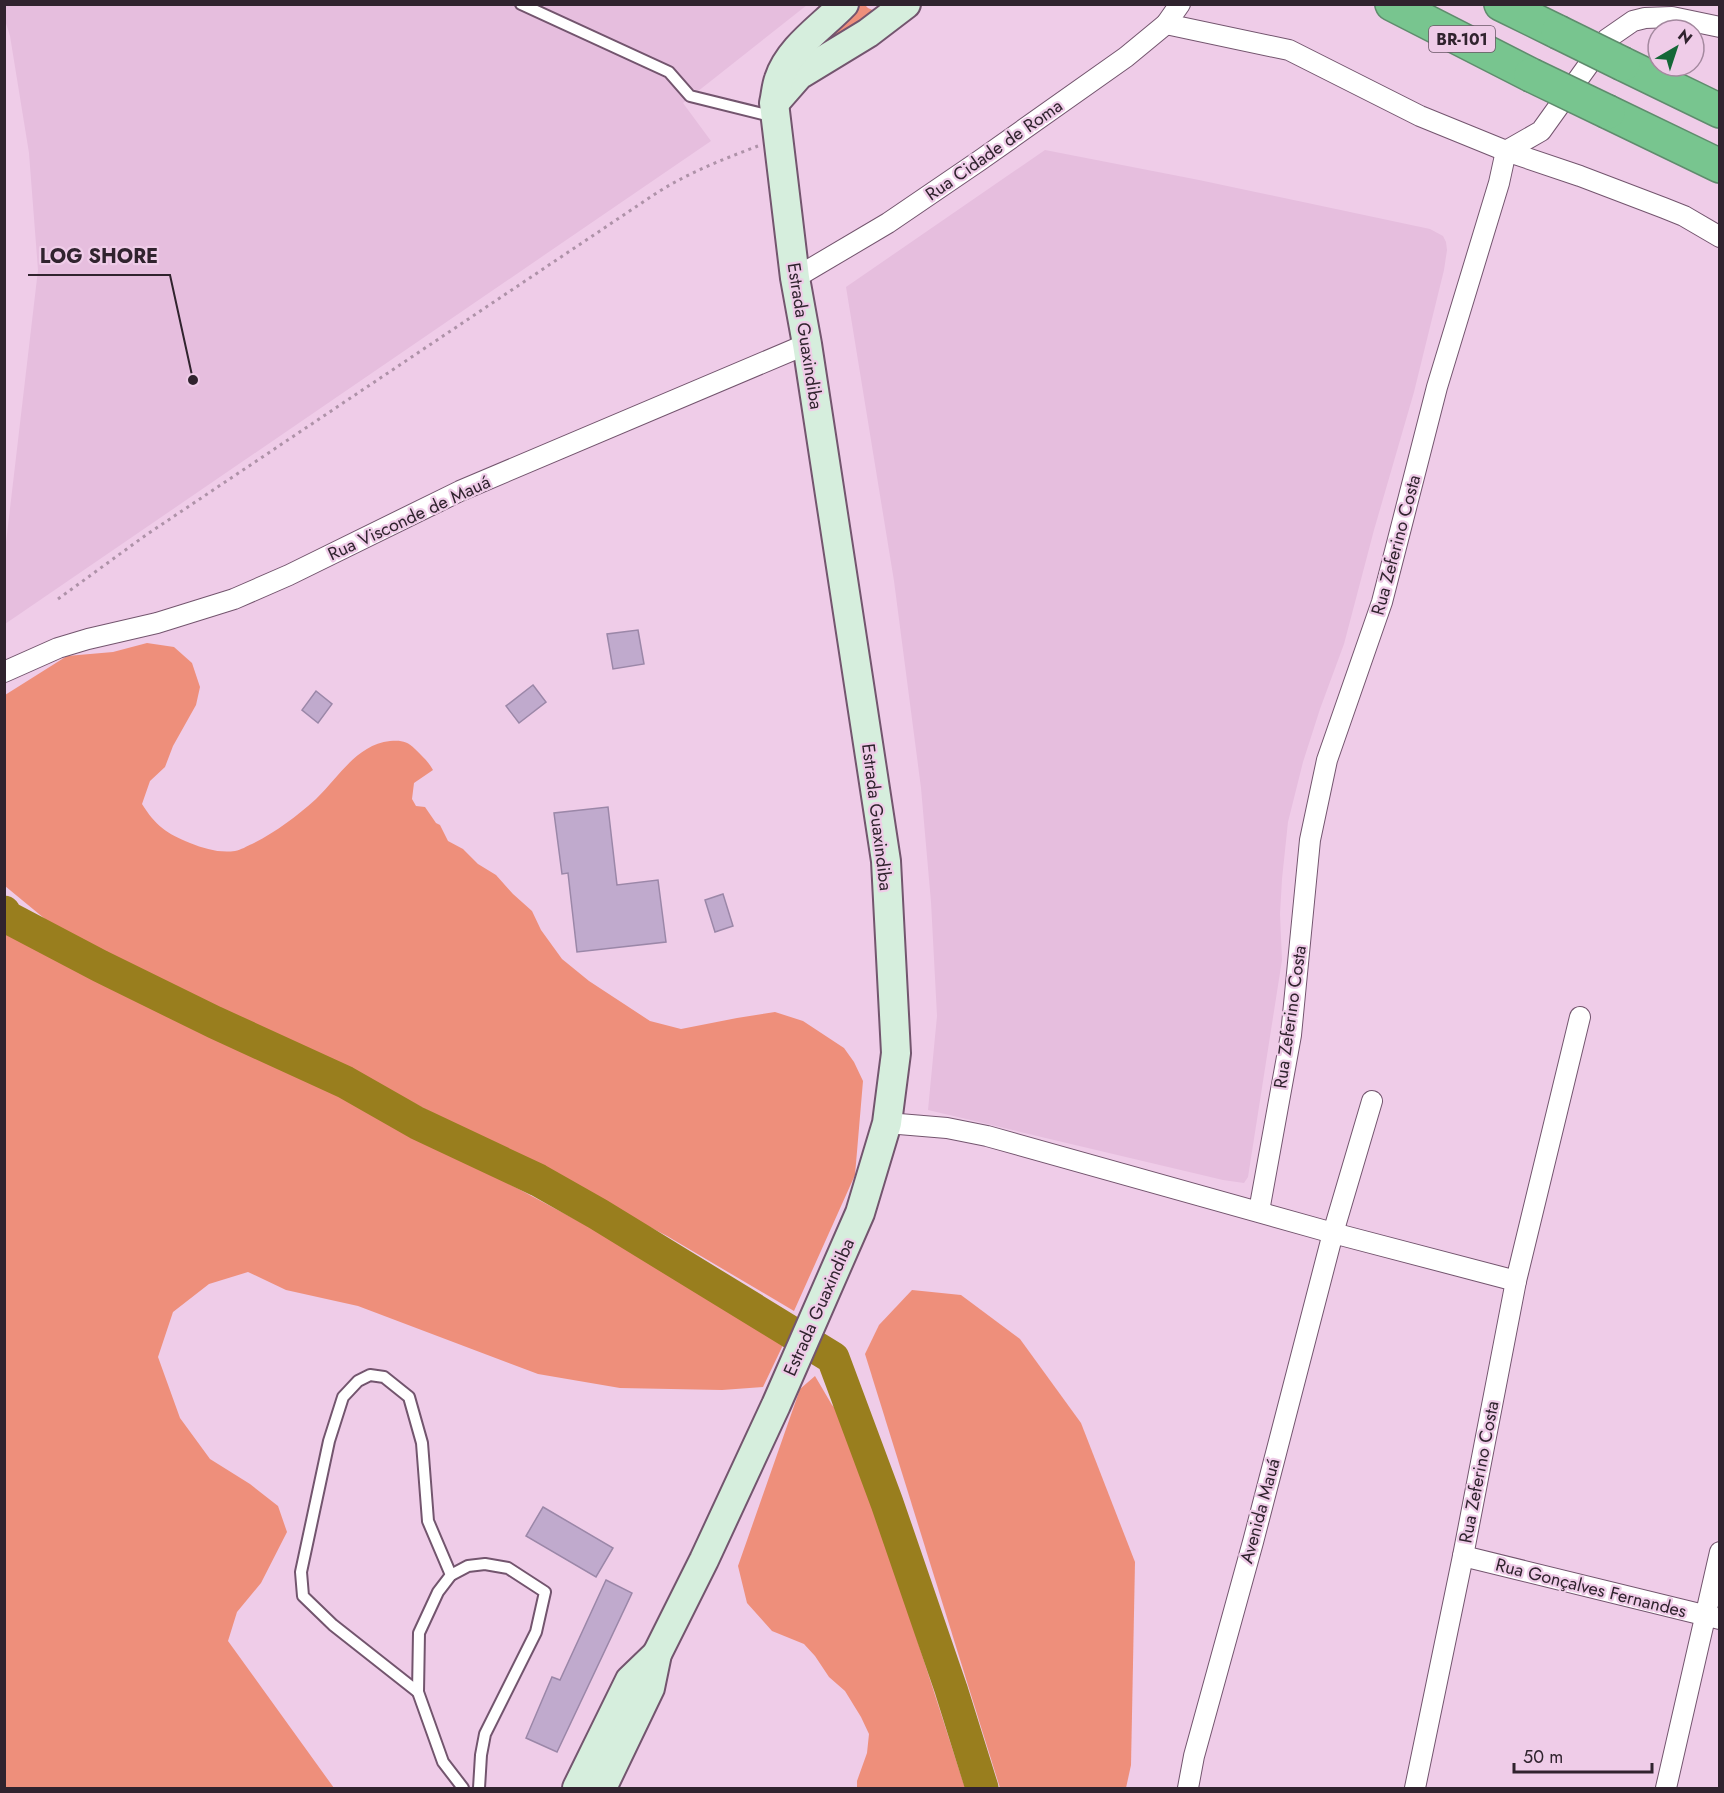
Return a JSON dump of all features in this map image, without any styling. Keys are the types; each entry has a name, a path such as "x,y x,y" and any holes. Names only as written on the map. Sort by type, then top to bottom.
{"highway":[{"name":"BR-101","path":"1392,4 1531,75 1719,166"},
{"name":"BR-101","path":"1501,4 1719,111"}],"street":[{"path":"776,119 778,81 790,58 844,4"},
{"path":"776,119 799,75 868,33 906,4"},
{"name":"Rua Cidade de Roma","path":"795,278 888,223 980,161 1126,57 1166,24 1180,4"},
{"path":"1506,151 1541,131 1606,39 1633,21 1671,17 1719,27"},
{"path":"1166,24 1289,50 1420,116 1506,151 1580,176 1684,216 1719,237"},
{"name":"Estrada Guaxindiba","path":"602,1788 650,1688 657,1654 704,1560 860,1213 887,1123 896,1053 886,861 795,278 776,119"},
{"name":"Rua Zeferino Costa","path":"1259,1211 1291,1035 1310,840 1326,760 1382,602 1437,387 1506,151"},
{"name":"Rua Visconde de Mauá","path":"4,672 58,648 157,623 234,599 289,575 460,491 807,344"},
{"name":"Rua Zeferino Costa","path":"1415,1788 1463,1556 1515,1281 1580,1017"},
{"name":"Avenida Mauá","path":"1188,1788 1194,1756 1256,1531 1333,1233 1372,1101"},
{"path":"887,1123 946,1128 987,1136 1333,1233 1515,1281"},
{"path":"1666,1788 1712,1617 1719,1552"},
{"name":"Rua Gonçalves Fernandes","path":"1463,1556 1712,1617"},
{"name":"Estrada Guaxindiba","path":"577,1788 630,1680 657,1654"}],"lane":[{"path":"521,4 669,72 690,96 776,119"},
{"path":"418,1692 333,1625 303,1596 301,1572 328,1441 343,1396 358,1381 370,1375 384,1377 409,1397 422,1443 428,1521 451,1575"},
{"path":"463,1788 443,1762 418,1692 419,1633 438,1592 451,1575 468,1566 485,1564 508,1568 545,1592 536,1632 485,1734 479,1788"}],"path":[{"path":"58,599 146,535 667,186 700,168 776,119"}],"shaded area":[{"path":"5,4 807,5 683,103 711,141 5,624 5,551 38,270 29,153 10,36 5,20"},
{"path":"856,5 865,5 881,14 854,31 805,53 820,39 847,22"},
{"path":"1045,150 1430,229 1443,236 1446,242 1444,270 1414,392 1344,644 1303,762 1288,822 1280,914 1282,960 1248,1177 1244,1183 1223,1180 928,1110 937,1016 931,902 921,788 894,581 846,287"},
{"path":"147,643 174,647 192,663 200,687 196,705 173,746 165,767 150,781 142,804 162,828 175,836 212,850 242,849 286,824 301,812 349,763 367,749 390,741 404,742 415,749 433,770 414,783 412,799 416,806 425,807 440,825 448,841 463,849 478,864 496,875 532,911 541,930 562,959 589,981 650,1021 681,1029 775,1012 803,1021 844,1048 863,1081 855,1175 794,1311 667,1236 412,1102 56,928 5,886 5,695 67,656 113,652"},
{"path":"4,917 59,952 333,1089 606,1236 783,1345 763,1387 722,1390 620,1388 538,1374 358,1306 286,1290 248,1272 209,1284 173,1312 158,1357 180,1418 210,1459 250,1484 278,1506 287,1532 261,1583 237,1612 228,1641 334,1788 5,1788"},
{"path":"912,1290 961,1295 1020,1339 1081,1423 1135,1562 1131,1765 1126,1788 1000,1788 865,1354 879,1325"},
{"path":"815,1376 832,1405 846,1419 965,1788 857,1788 857,1781 867,1753 869,1734 861,1717 845,1691 829,1677 804,1644 772,1631 747,1603 738,1566 800,1389"}],"building":[{"path":"638,630 644,664 613,669 607,634"},
{"path":"533,685 546,702 519,723 506,706"},
{"path":"316,691 332,704 318,723 302,710"},
{"path":"608,807 617,885 658,880 666,942 577,952 568,873 562,874 554,813"},
{"path":"723,894 733,926 715,932 705,900"},
{"path":"543,1507 613,1548 596,1577 526,1536"},
{"path":"606,1580 632,1593 557,1752 526,1738 552,1677 560,1680"}],"waterway":[{"path":"4,912 7,917 100,966 214,1022 345,1082 417,1123 538,1180 598,1214 833,1358 887,1503 951,1689 982,1788"}],"place":[{"name":"LOG SHORE","path":"193,380"}]}
